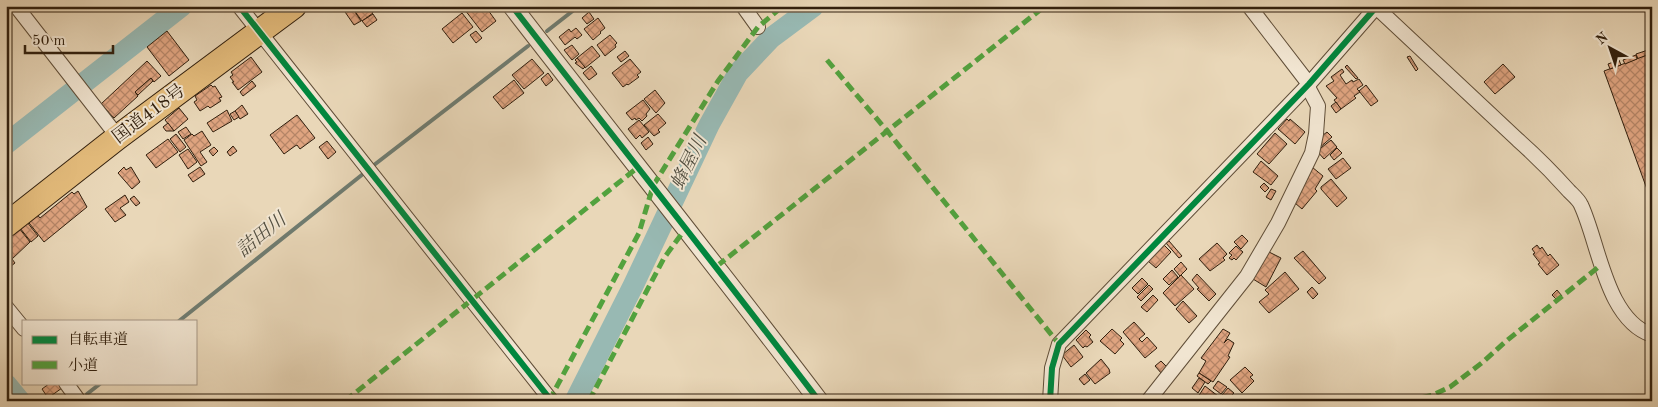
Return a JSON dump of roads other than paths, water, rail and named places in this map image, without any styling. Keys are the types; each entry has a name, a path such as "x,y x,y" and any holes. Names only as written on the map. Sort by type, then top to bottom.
{"highway":[{"name":"国道418号","path":"6,225 118,137 294,6"}],"street":[{"path":"16,6 118,137"},
{"path":"240,6 550,399"},
{"path":"512,6 819,401"},
{"path":"743,6 758,27"},
{"path":"1148,401 1247,276 1278,223 1312,152 1316,134 1318,106 1309,89 1309,84 1249,6"},
{"path":"1050,401 1052,368 1059,344 1309,84 1376,7 1552,171 1580,204 1601,265 1620,306 1634,325 1652,335"},
{"path":"6,307 22,327"},
{"path":"67,384 80,401"}],"waterway":[{"path":"6,144 182,6"},
{"name":"詰田川","path":"547,31 579,6"},
{"name":"蜂屋川","path":"575,401 633,286 709,125 738,73 771,38 814,6"},
{"name":"詰田川","path":"374,165 528,46"},
{"name":"詰田川","path":"180,320 363,174"},
{"path":"6,384 20,401"},
{"name":"詰田川","path":"87,394 100,384"}]}
